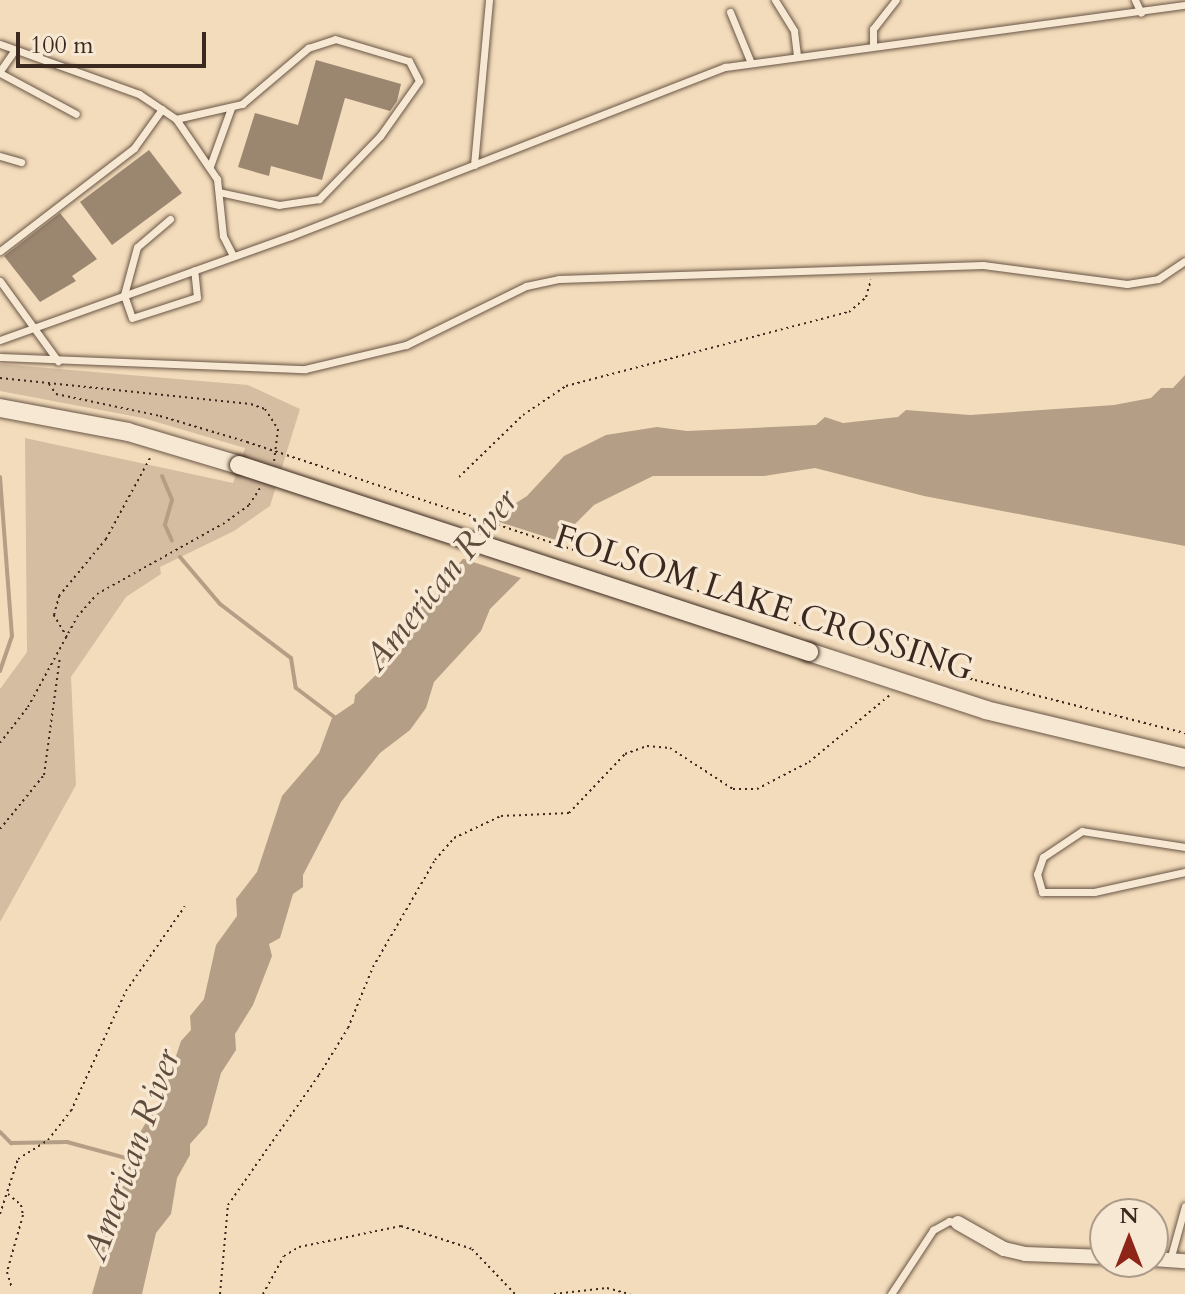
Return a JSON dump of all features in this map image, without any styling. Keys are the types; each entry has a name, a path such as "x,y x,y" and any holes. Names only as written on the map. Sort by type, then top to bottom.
{"main road":[{"name":"FOLSOM LAKE CROSSING","path":"1,409 128,432 239,465 904,684 1040,725 1185,758"}],"street":[{"path":"958,1223 1014,1252 1089,1256"}],"lane":[{"path":"474,165 489,0"},
{"path":"775,0 794,31 797,57"},
{"path":"873,46 873,29 896,0"},
{"path":"1135,0 1141,13"},
{"path":"0,340 474,165 698,75 751,63 1185,5"},
{"path":"730,12 751,63"},
{"path":"176,119 232,108 272,83 308,48 335,39 409,61 419,81 380,136 319,199 279,205 219,192"},
{"path":"0,44 139,94 176,119 210,166 219,192 223,236 233,256"},
{"path":"14,51 0,72 76,114"},
{"path":"210,166 232,108"},
{"path":"0,251 134,148 162,109"},
{"path":"0,156 21,162"},
{"path":"170,219 137,247 124,295 132,318 138,319 197,297 194,270"},
{"path":"0,357 305,369 406,345 526,286 559,279 983,265 1127,284 1158,279 1185,261"},
{"path":"0,281 58,361"},
{"path":"1185,847 1082,831 1043,857 1037,874 1042,892 1094,892 1185,872"},
{"path":"1178,1260 1185,1206"},
{"path":"891,1294 933,1230 942,1223 958,1223"}],"path":[{"path":"459,477 523,415 566,386 849,312 866,297 872,268"},
{"path":"0,378 265,409 278,429 279,444 271,469"},
{"path":"49,383 56,394 146,412 247,442 975,680 1185,733"},
{"path":"67,638 54,615 59,596 106,539 150,458"},
{"path":"0,743 97,594 223,524 249,505 264,482"},
{"path":"0,829 44,775 61,652"},
{"path":"220,1294 228,1205 334,1051 373,967 435,860 454,838 501,816 569,813 636,748 670,748 733,789 757,789 809,762 904,684"},
{"path":"0,1214 23,1151 48,1140 71,1111 126,991 185,906"},
{"path":"7,1193 18,1200 23,1215 7,1272 12,1288"},
{"path":"263,1294 284,1256 299,1247 401,1226 472,1249 515,1294"},
{"path":"554,1294 607,1288 630,1294"}],"shaded area":[{"path":"0,364 248,385 300,409 270,506 234,531 160,567 161,574 126,597 71,677 76,785 0,922 0,689 27,652 25,438 233,483 245,448 143,418 0,391"},
{"path":"1185,375 1185,546 924,496 815,468 764,476 653,476 594,505 490,609 481,631 434,682 426,708 410,730 380,753 341,802 303,875 303,887 293,894 280,938 269,944 272,956 253,1005 235,1034 236,1050 221,1073 207,1125 190,1144 190,1155 177,1178 171,1214 156,1233 142,1294 92,1294 100,1266 99,1237 120,1196 137,1138 165,1089 181,1041 191,1030 190,1016 204,999 216,945 237,916 236,899 257,872 282,796 319,753 332,718 354,703 355,695 379,672 379,661 407,621 437,592 497,515 527,496 564,456 606,435 657,427 687,431 816,425 825,417 843,423 898,417 906,410 970,415 1114,405 1151,398 1161,388 1173,388"}],"pier":[{"path":"490,519 562,542 527,580 458,557"}],"building":[{"path":"316,60 401,84 397,101 390,111 345,98 322,180 271,166 269,176 238,167 255,113 298,125"},
{"path":"149,150 182,193 112,245 80,202"},
{"path":"60,213 97,259 72,276 76,281 40,302 4,256"}],"waterway":[{"path":"162,476 172,500 165,525 172,541"},
{"path":"0,477 12,636 0,671"},
{"path":"180,557 220,604 291,658 296,688 337,719"},
{"name":"American River","path":"0,1132 11,1143 67,1142 137,1161"}]}
